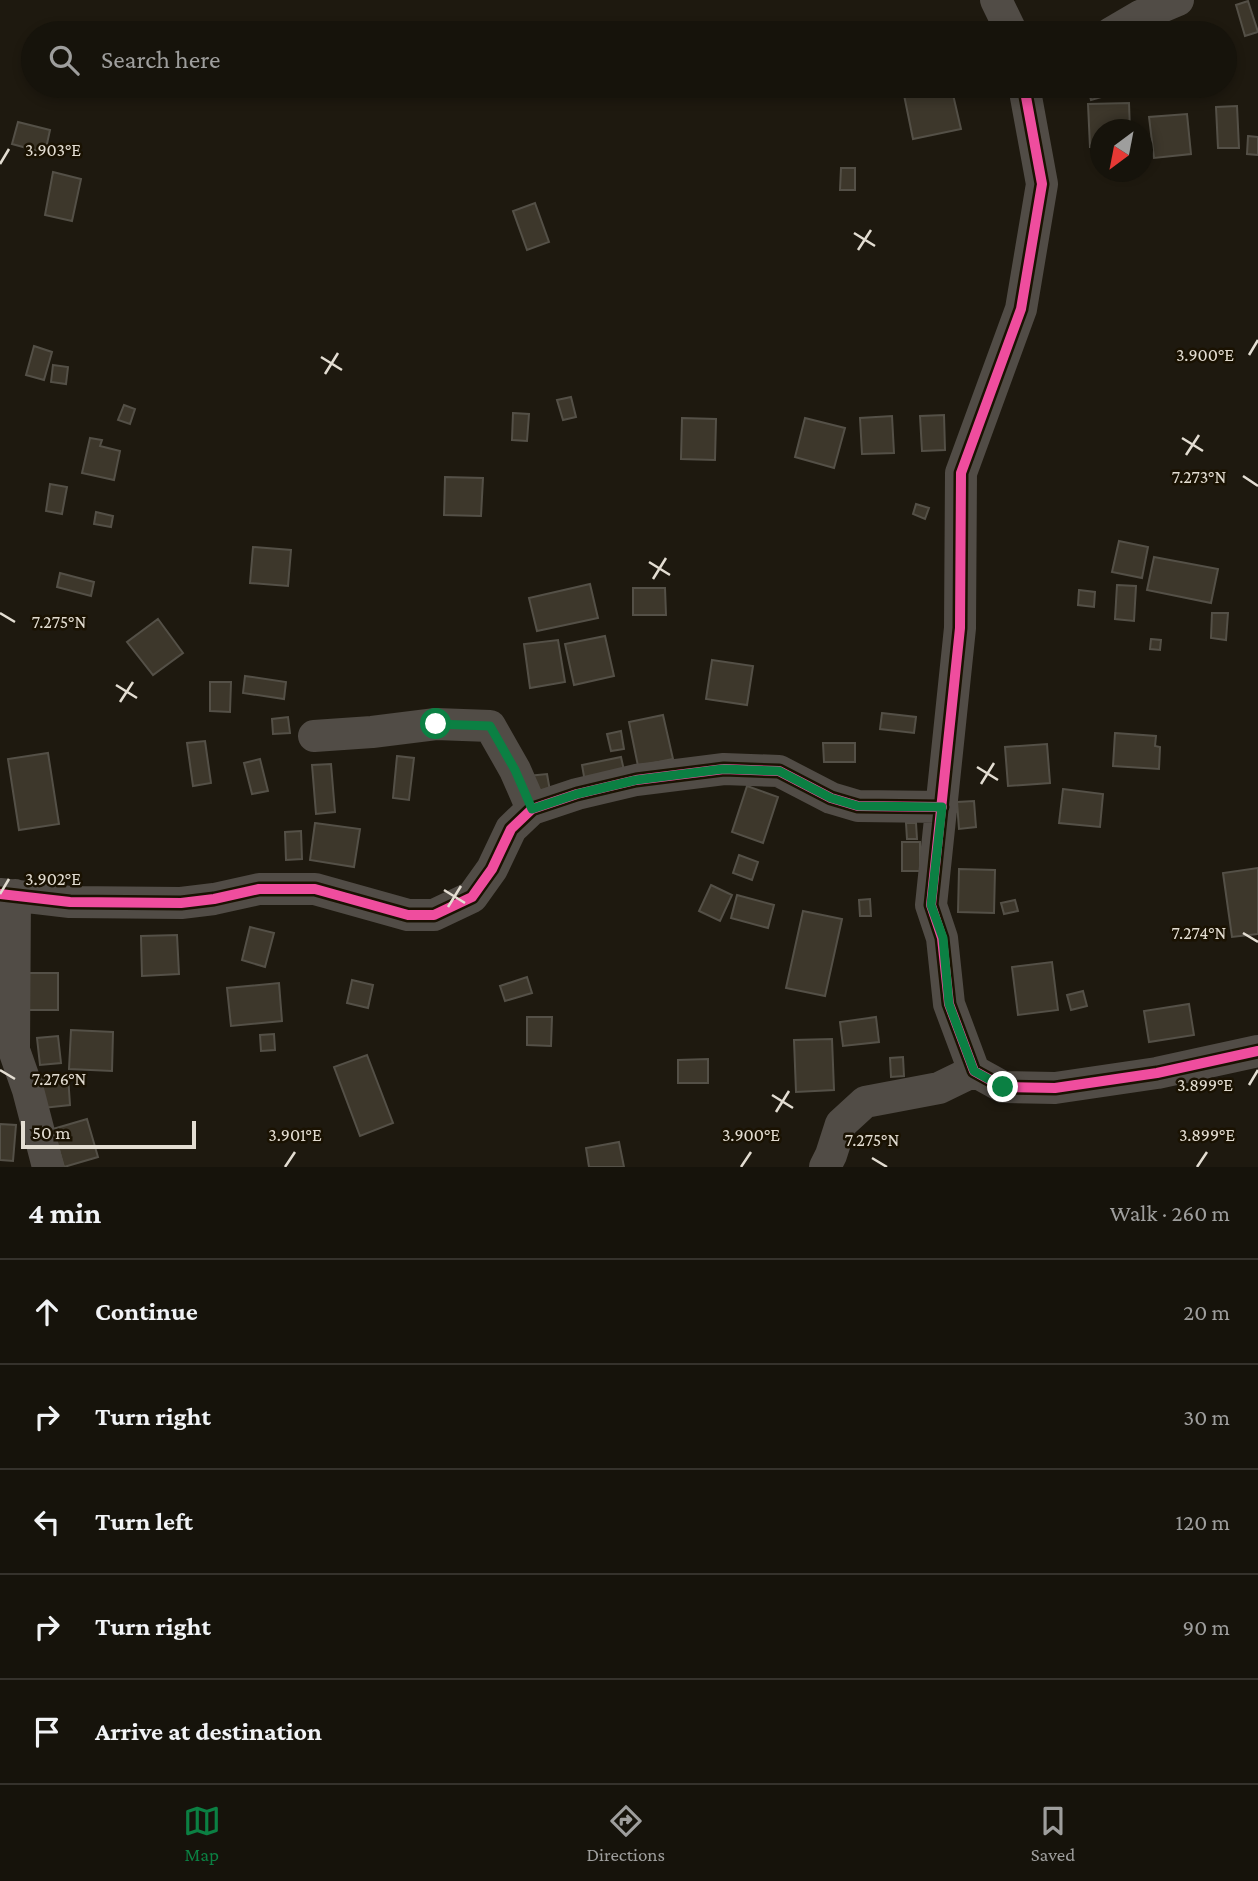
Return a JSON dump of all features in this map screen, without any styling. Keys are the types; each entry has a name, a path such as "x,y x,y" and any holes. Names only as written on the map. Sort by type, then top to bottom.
{"street":[{"path":"996,0 1006,21"},
{"path":"1131,21 1178,0"},
{"path":"1026,98 1042,184 1021,309 961,474 960,628 931,905 943,938 949,1004 974,1071 1003,1087 1055,1088 1157,1073 1258,1051"},
{"path":"314,736 436,724 490,726 515,770 532,809"},
{"path":"48,1167 14,1050 8,894 70,902 181,903 260,889 315,889 408,915 435,915 472,897 492,869 512,829 532,809 577,794 636,780 723,769 779,771 831,798 858,806 942,807"},
{"path":"825,1167 841,1124 865,1102 939,1088 974,1071"}],"building":[{"path":"1248,1 1258,32 1245,36 1236,5"},
{"path":"905,98 954,98 961,129 913,139"},
{"path":"1129,103 1130,119 1090,119 1090,147 1088,104"},
{"path":"1237,106 1239,148 1218,148 1216,107"},
{"path":"1187,114 1191,154 1154,158 1153,119 1149,117"},
{"path":"18,122 50,130 45,153 12,144"},
{"path":"1248,136 1258,137 1258,155 1247,154"},
{"path":"841,168 855,168 855,190 840,190"},
{"path":"53,172 81,179 72,221 45,215"},
{"path":"535,203 549,242 527,250 513,211"},
{"path":"34,346 52,352 44,380 26,375"},
{"path":"53,365 68,367 66,384 51,382"},
{"path":"571,397 576,417 563,420 557,400"},
{"path":"124,405 135,409 130,424 118,420"},
{"path":"513,413 529,414 527,441 512,440"},
{"path":"944,415 945,450 922,451 920,416"},
{"path":"892,416 894,453 862,454 860,418"},
{"path":"682,418 716,419 715,460 681,459"},
{"path":"805,418 845,428 834,468 795,457"},
{"path":"90,438 102,440 100,446 120,451 114,480 82,473"},
{"path":"445,477 483,478 481,516 444,515"},
{"path":"50,484 67,487 62,514 46,511"},
{"path":"916,504 929,508 925,519 913,514"},
{"path":"96,512 113,516 111,527 94,524"},
{"path":"1119,541 1148,547 1142,578 1112,572"},
{"path":"253,547 291,550 288,586 250,583"},
{"path":"1154,557 1218,569 1211,603 1147,590"},
{"path":"60,573 94,582 91,596 57,587"},
{"path":"590,584 598,618 537,631 529,598"},
{"path":"1117,585 1136,586 1134,621 1115,619"},
{"path":"633,588 665,588 666,615 633,615"},
{"path":"1079,590 1095,592 1094,607 1078,605"},
{"path":"1212,613 1228,613 1226,640 1211,638"},
{"path":"158,619 183,653 153,675 127,642"},
{"path":"605,636 614,676 574,685 565,644"},
{"path":"1151,639 1161,640 1160,650 1150,649"},
{"path":"558,640 565,682 530,688 524,644"},
{"path":"712,660 753,666 747,705 706,699"},
{"path":"245,676 286,682 284,699 243,693"},
{"path":"210,682 231,682 230,712 210,711"},
{"path":"882,713 916,717 914,733 880,729"},
{"path":"663,715 673,759 638,766 629,722"},
{"path":"288,717 290,733 273,734 272,719"},
{"path":"621,731 624,749 611,751 607,734"},
{"path":"1115,733 1156,736 1155,746 1160,747 1159,769 1113,766"},
{"path":"205,741 211,783 193,786 187,743"},
{"path":"823,743 855,743 855,762 824,762"},
{"path":"1047,744 1050,783 1008,786 1005,747"},
{"path":"48,753 59,824 19,830 8,759"},
{"path":"397,756 414,758 409,800 393,798"},
{"path":"621,757 625,775 585,782 582,765"},
{"path":"260,759 268,791 252,794 244,763"},
{"path":"331,764 335,812 316,814 312,765"},
{"path":"547,774 550,791 530,794 528,776"},
{"path":"747,786 778,797 763,843 732,832"},
{"path":"1063,789 1103,794 1100,827 1059,823"},
{"path":"974,801 976,827 959,829 957,802"},
{"path":"315,823 360,829 354,867 310,860"},
{"path":"906,823 916,823 917,839 907,839"},
{"path":"301,831 302,859 286,860 285,832"},
{"path":"902,842 920,842 920,871 902,871"},
{"path":"739,855 758,862 752,880 733,873"},
{"path":"1258,868 1258,934 1232,937 1223,873"},
{"path":"959,869 995,870 994,913 958,912"},
{"path":"711,885 732,895 720,921 699,911"},
{"path":"737,895 774,905 768,928 731,918"},
{"path":"870,899 871,916 860,916 859,900"},
{"path":"1015,900 1018,911 1004,914 1001,903"},
{"path":"803,911 842,919 825,996 786,988"},
{"path":"250,927 274,933 265,967 242,960"},
{"path":"177,935 179,974 142,976 141,936"},
{"path":"1052,962 1058,1010 1018,1015 1012,967"},
{"path":"21,973 58,973 58,1010 21,1010"},
{"path":"527,977 532,993 505,1001 500,986"},
{"path":"352,980 373,985 368,1008 347,1003"},
{"path":"279,983 282,1021 231,1026 227,988"},
{"path":"1083,991 1087,1006 1071,1010 1067,995"},
{"path":"1189,1004 1194,1035 1149,1042 1144,1011"},
{"path":"527,1017 552,1017 551,1046 527,1045"},
{"path":"876,1017 879,1042 843,1046 840,1022"},
{"path":"71,1030 113,1032 112,1071 69,1069"},
{"path":"274,1034 275,1050 261,1051 260,1035"},
{"path":"58,1036 61,1063 40,1065 37,1038"},
{"path":"832,1039 834,1090 796,1092 794,1040"},
{"path":"367,1055 393,1123 360,1136 334,1067"},
{"path":"903,1057 904,1076 891,1077 890,1058"},
{"path":"708,1059 708,1083 678,1083 678,1060"},
{"path":"68,1075 70,1105 43,1108 40,1076"},
{"path":"87,1119 98,1157 64,1167 53,1129"},
{"path":"0,1124 16,1125 13,1161 0,1160"},
{"path":"619,1142 624,1167 589,1167 586,1148"}],"cycle path":[{"path":"1026,98 1042,184 1021,309 961,473 960,628 931,905 942,938 949,1004 974,1071 1003,1087 1055,1088 1157,1073 1258,1051"},
{"path":"0,894 70,902 181,903 259,889 315,889 408,915 434,915 472,897 492,869 511,829 532,809 577,794 636,780 724,769 779,771 831,798 858,806 942,807"}],"route":[{"path":"436,724 490,726 515,770 532,809 577,794 636,780 723,769 779,771 831,798 858,806 942,807 931,905 943,938 949,1004 974,1071 1003,1087"}]}
